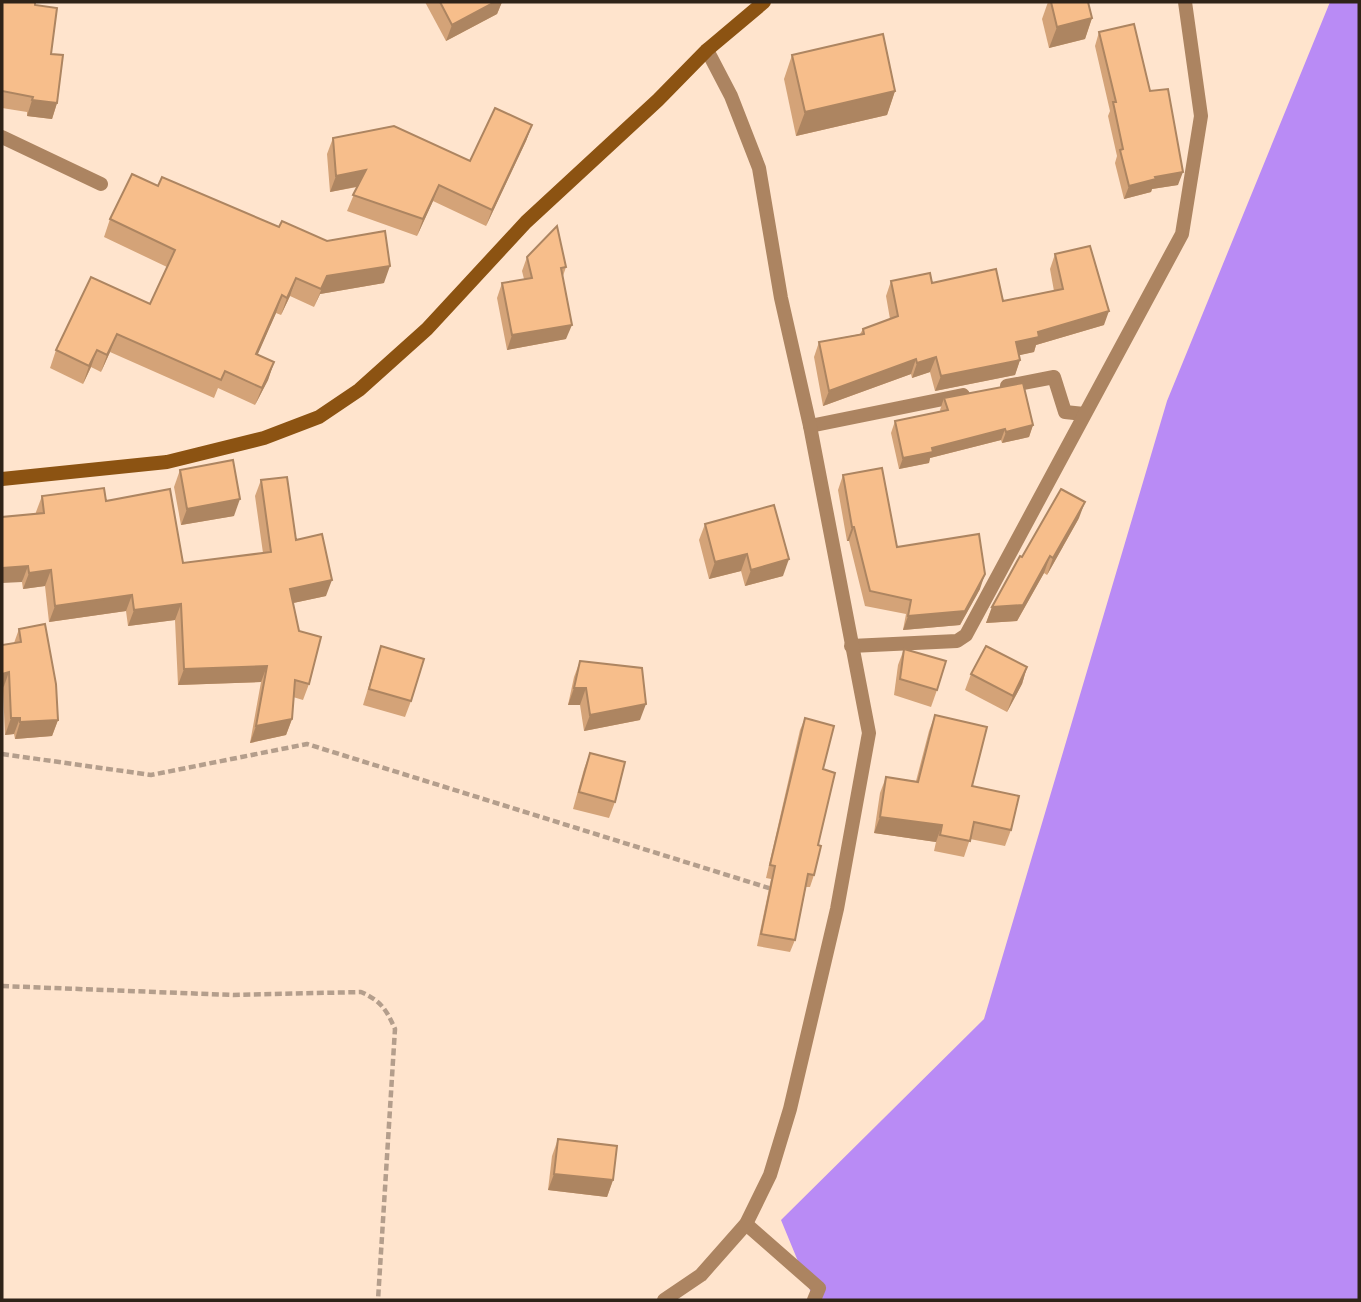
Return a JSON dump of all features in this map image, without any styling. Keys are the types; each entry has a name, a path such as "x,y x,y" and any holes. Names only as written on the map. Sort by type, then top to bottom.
{"main road":[{"path":"2,479 167,462 264,438 319,417 359,390 427,329 526,222 658,100 707,50 764,2"}],"street":[{"path":"851,646 957,641 966,635 1182,234 1201,116 1185,2"},
{"path":"664,1300 701,1275 746,1224 770,1175 790,1109 837,909 869,733 810,426 781,298 759,168 731,96 707,50"},
{"path":"2,137 101,184"},
{"path":"999,388 1054,377 1065,412 1084,414"},
{"path":"810,426 972,393"},
{"path":"746,1224 819,1288 814,1300"}],"path":[{"path":"2,754 151,775 307,744 784,893"},
{"path":"2,986 233,995 361,992 377,999 388,1013 395,1029 378,1300"}],"shaded area":[{"path":"1330,2 1359,2 1359,1300 814,1300 781,1220 984,1019 1167,401"}],"building":[{"path":"2,2 35,2 35,5 57,8 51,54 63,55 57,103 32,100 33,97 2,91"},
{"path":"440,2 495,2 452,25"},
{"path":"1051,2 1088,2 1092,18 1057,27"},
{"path":"1134,24 1150,91 1168,89 1183,172 1155,177 1156,179 1129,186 1120,150 1123,149 1113,102 1116,102 1099,32"},
{"path":"883,34 895,91 805,112 792,55"},
{"path":"495,108 532,125 492,210 439,185 423,219 353,195 366,170 336,176 333,138 394,126 470,161"},
{"path":"132,174 158,186 162,177 279,227 282,221 327,241 385,231 390,266 327,276 321,289 296,278 287,298 282,295 256,354 274,362 262,388 225,371 221,380 117,334 107,355 97,350 89,366 56,350 91,277 150,304 175,250 110,219"},
{"path":"557,226 566,267 561,268 572,325 512,335 502,283 532,278 527,257"},
{"path":"1090,246 1109,311 1038,332 1039,337 1016,342 1020,360 941,376 936,357 917,363 916,359 829,391 819,342 864,334 863,329 898,316 891,281 930,273 932,283 996,269 1003,301 1063,289 1055,254"},
{"path":"1023,383 1033,425 1006,432 1005,429 932,448 933,452 903,458 895,421 948,410 944,398"},
{"path":"233,460 240,499 187,509 180,470"},
{"path":"882,468 897,547 979,534 985,574 965,611 908,616 911,600 870,591 852,527 843,475"},
{"path":"287,477 296,540 322,534 332,580 290,589 299,631 321,637 309,684 295,680 292,719 256,726 267,666 184,669 181,604 134,610 132,595 55,606 51,570 29,573 28,566 2,568 2,517 44,513 42,496 104,488 106,501 170,489 183,563 271,552 261,480"},
{"path":"1061,489 1085,502 1053,558 1050,556 1023,605 992,607 1020,556 1022,557"},
{"path":"774,505 789,559 751,570 747,554 715,562 705,524"},
{"path":"45,624 56,684 58,720 20,722 20,718 11,718 9,672 2,674 2,645 21,642 19,629"},
{"path":"381,646 424,659 411,701 369,689"},
{"path":"986,646 1027,667 1013,696 971,674"},
{"path":"904,649 946,661 937,690 900,679"},
{"path":"580,661 642,668 646,704 590,715 586,688 574,688"},
{"path":"935,715 987,727 972,786 1019,796 1011,830 974,822 970,841 940,835 942,825 880,817 886,777 918,782"},
{"path":"805,718 834,726 823,769 835,773 818,845 821,846 814,875 808,874 795,940 761,934 775,866 770,865"},
{"path":"590,753 625,762 615,802 579,792"},
{"path":"558,1139 617,1146 613,1180 554,1174"}]}
